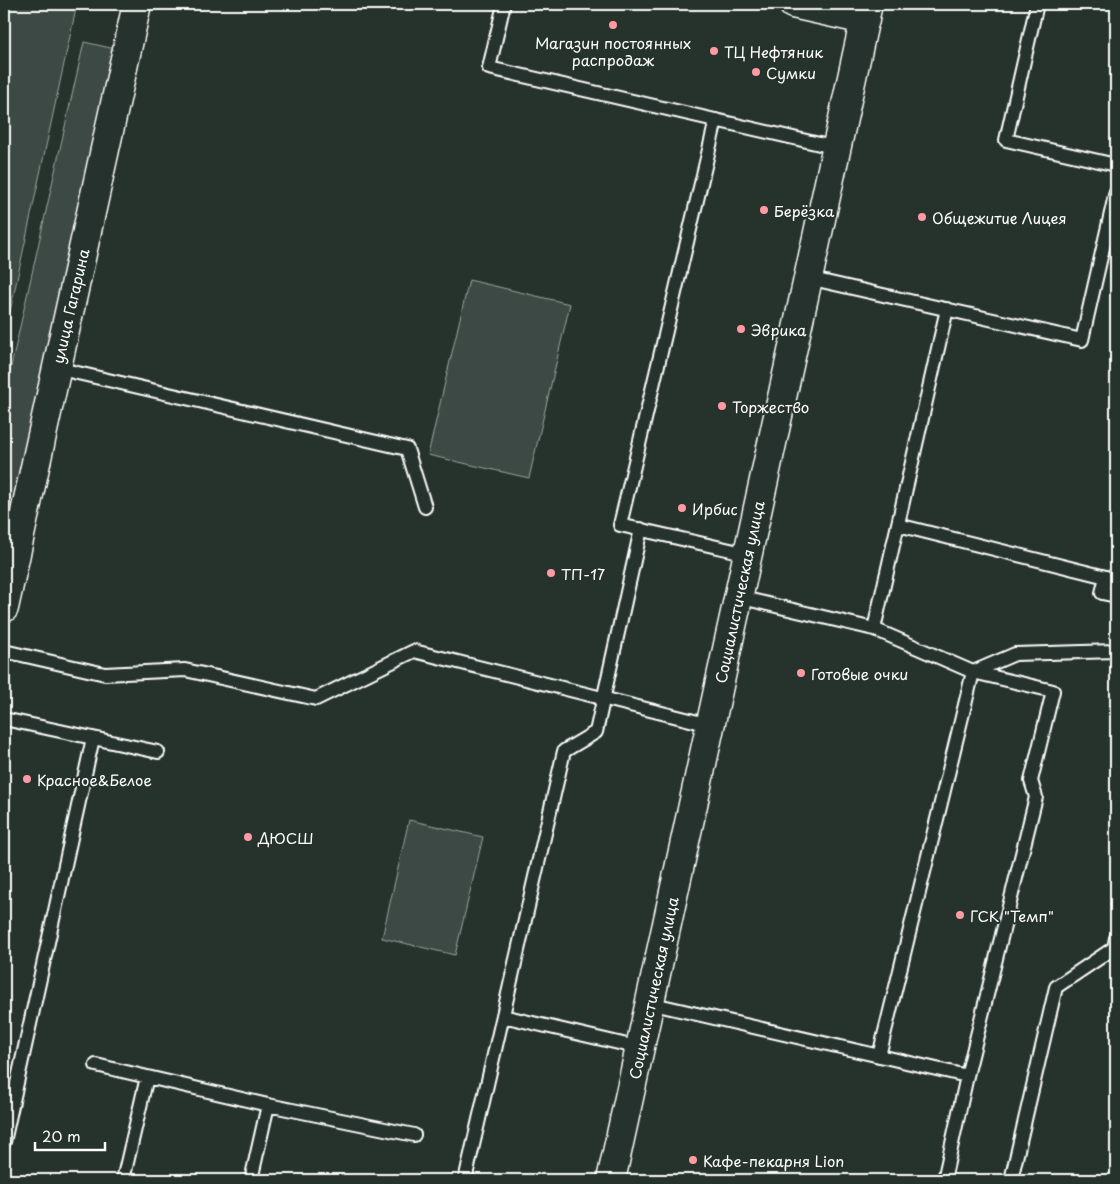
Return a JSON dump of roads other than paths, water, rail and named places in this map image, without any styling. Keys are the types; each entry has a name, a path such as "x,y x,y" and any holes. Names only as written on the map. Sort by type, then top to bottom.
{"main road":[{"name":"улица Гагарина","path":"4,608 137,4"},
{"path":"793,4 866,12"},
{"name":"Социалистическая улица","path":"610,1180 866,12"}],"lane":[{"path":"504,4 489,68 837,148"},
{"path":"1037,4 1006,140 1116,165"},
{"path":"716,120 620,525 748,554"},
{"path":"808,278 1082,340 1116,190"},
{"path":"874,629 947,309"},
{"path":"56,368 407,449 425,508"},
{"path":"898,524 1106,576 1102,593 1116,596"},
{"path":"465,1180 564,751 596,732 641,529"},
{"path":"738,597 874,629 972,672 1053,691 1031,781 1036,796 967,1076 944,1180"},
{"path":"4,650 105,674 185,670 316,699 414,651 710,725"},
{"path":"972,672 1015,654 1116,651"},
{"path":"879,1056 972,672"},
{"path":"4,719 158,752"},
{"path":"4,1142 93,738"},
{"path":"1011,1180 1056,987 1114,948 1116,938"},
{"path":"649,1003 967,1076"},
{"path":"503,1016 640,1048"},
{"path":"96,1065 414,1136"},
{"path":"124,1180 147,1077"},
{"path":"251,1180 268,1104"}],"place":[{"name":"Магазин постоянных распродаж","path":"613,25"},
{"name":"ТЦ Нефтяник","path":"714,51"},
{"name":"Сумки","path":"756,72"},
{"name":"Берёзка","path":"764,210"},
{"name":"Общежитие Лицея","path":"922,217"},
{"name":"Эврика","path":"741,329"},
{"name":"Торжество","path":"722,406"},
{"name":"Ирбис","path":"682,508"},
{"name":"ТП-17","path":"551,573"},
{"name":"Готовые очки","path":"801,673"},
{"name":"Красное&Белое","path":"27,779"},
{"name":"ДЮСШ","path":"248,837"},
{"name":"ГСК \"Темп\"","path":"960,915"},
{"name":"Кафе-пекарня Lion","path":"693,1160"}]}
